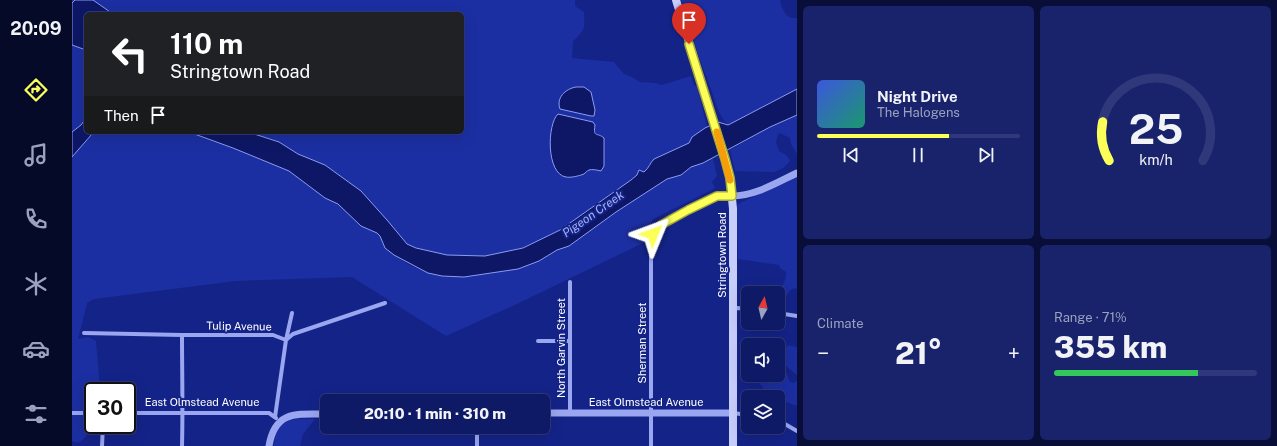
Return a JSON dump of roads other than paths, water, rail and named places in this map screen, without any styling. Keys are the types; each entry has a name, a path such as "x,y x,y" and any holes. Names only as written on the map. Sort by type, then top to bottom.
{"main road":[{"name":"Stringtown Road","path":"676,0 724,154 730,178 732,196 733,252 733,446"}],"street":[{"path":"732,196 742,196 754,193 797,173"},
{"name":"Sherman Street","path":"651,446 651,240 657,227 666,221 717,196 732,196"},
{"name":"North Garvin Street","path":"570,282 570,413"},
{"name":"Tulip Avenue","path":"84,333 273,335 286,340 293,334 385,303"},
{"path":"732,310 741,308"},
{"path":"269,446 276,421 275,415 286,340 292,313"},
{"path":"785,314 797,316"},
{"path":"182,335 182,446"},
{"path":"538,340 569,341"},
{"path":"72,413 84,414"},
{"name":"East Olmstead Avenue","path":"136,413 269,413 276,421"},
{"name":"East Olmstead Avenue","path":"550,413 741,414"},
{"path":"276,421 290,416 320,414"},
{"path":"785,424 797,431"},
{"path":"102,446 103,434"},
{"path":"477,434 477,446"}],"water":[{"path":"75,0 93,0 110,12 84,12 84,49 72,45 72,3"},
{"path":"576,87 584,87 591,92 595,110 594,116 560,109 559,101 562,95 568,90"},
{"name":"Pigeon Creek","path":"797,89 797,115 770,127 703,163 691,167 681,175 667,179 616,212 569,246 557,250 539,261 518,269 464,277 442,276 428,273 394,255 385,248 380,236 377,233 361,226 338,204 325,198 289,171 194,134 254,134 279,142 298,154 325,165 361,191 407,244 416,248 447,255 485,256 523,248 560,230 631,180 637,175 639,170 644,172 654,159 689,143 692,137 705,128 718,122 728,125"},
{"path":"558,114 593,122 595,125 595,133 604,138 604,166 601,171 590,170 584,174 570,177 559,174 555,167 550,148 550,138 554,119"},
{"path":"84,121 84,134 92,134 72,157 72,132"}]}
